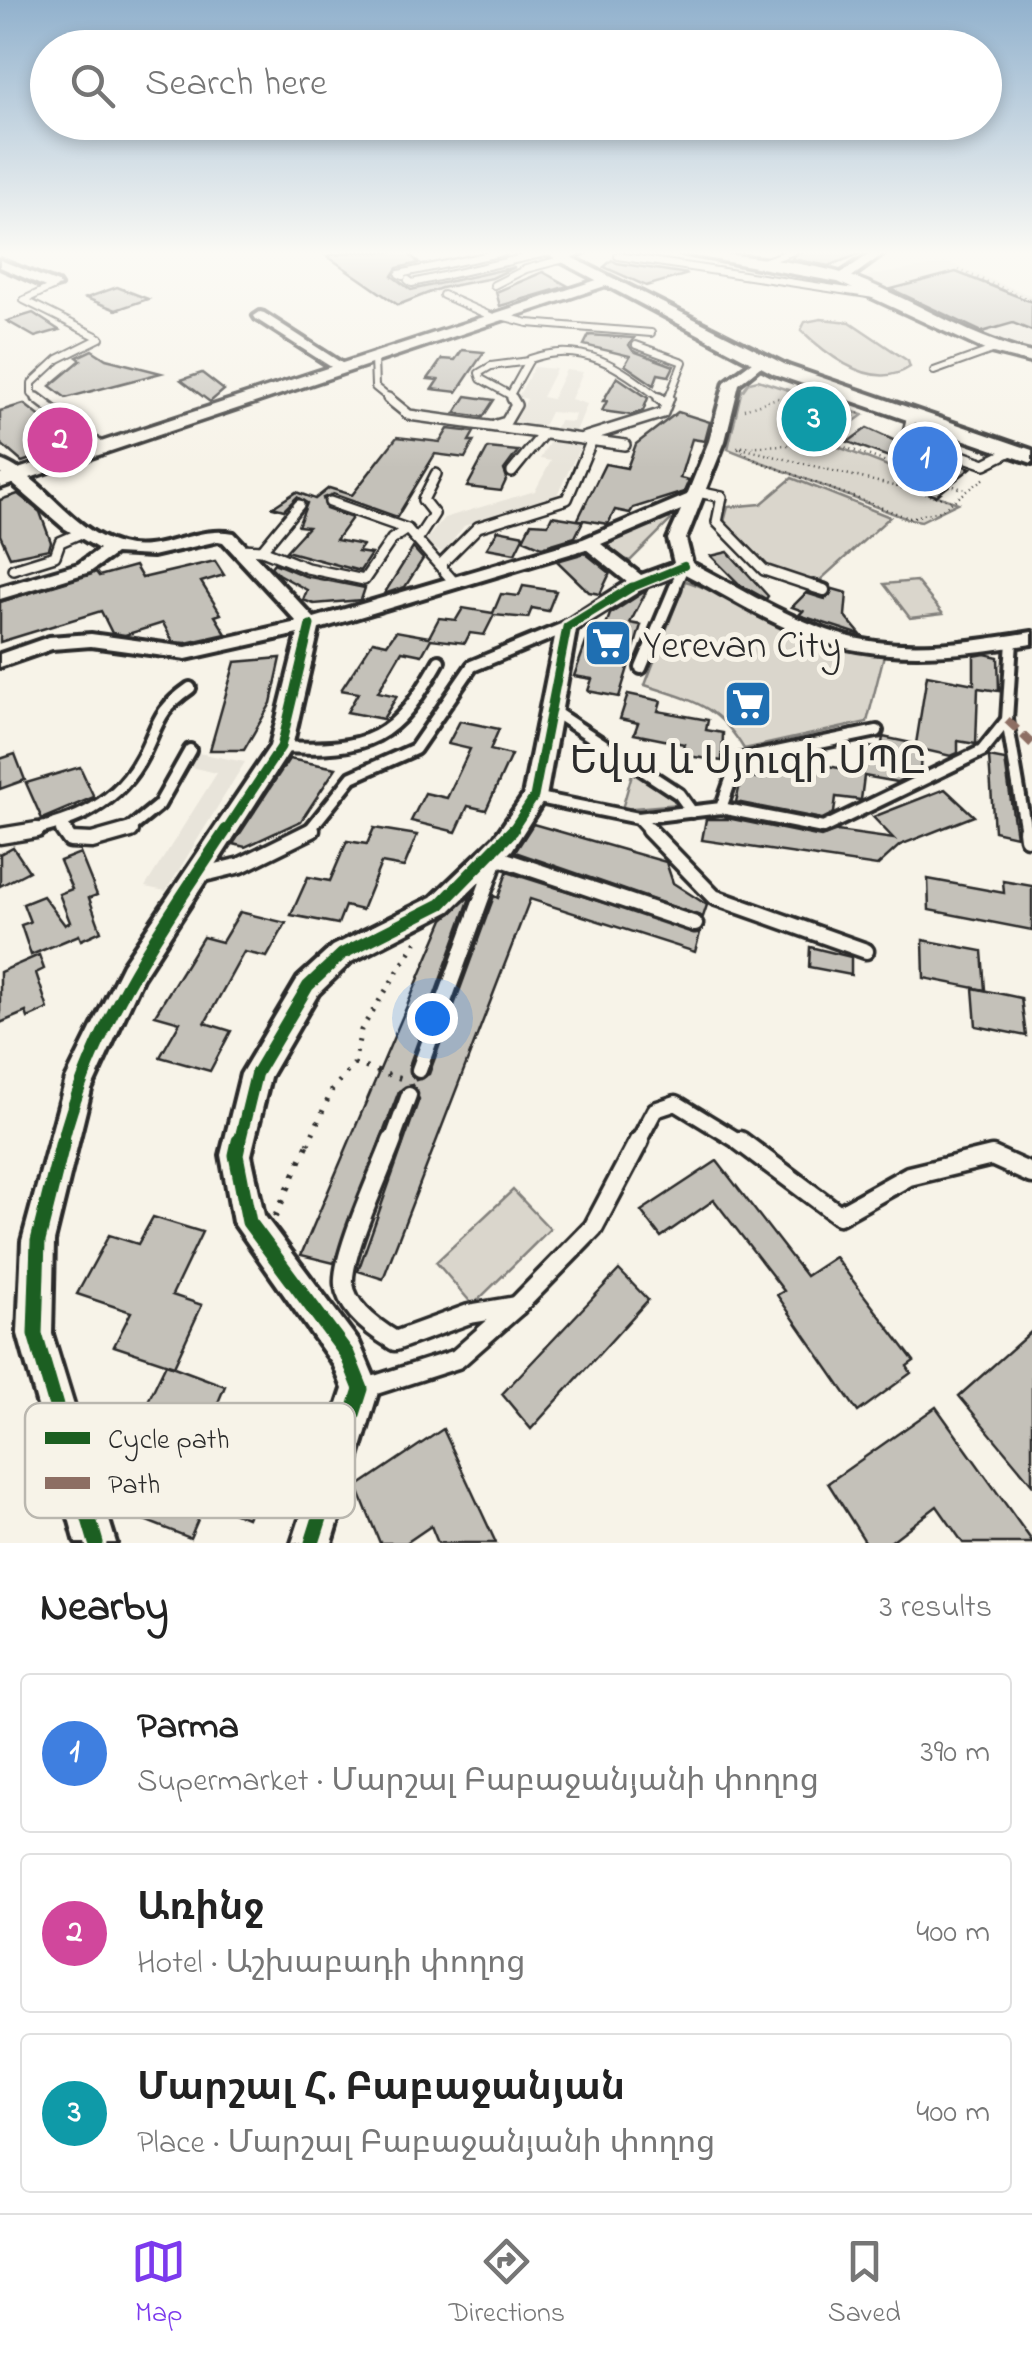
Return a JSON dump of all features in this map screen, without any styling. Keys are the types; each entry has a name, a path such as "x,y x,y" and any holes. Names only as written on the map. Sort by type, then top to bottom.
{"main road":[{"path":"690,324 760,360 1023,453"}],"street":[{"path":"273,324 344,368"},
{"path":"5,475 104,449 477,324"},
{"path":"941,324 995,349 1032,358"},
{"path":"684,566 677,540 716,441 732,382 760,360"},
{"path":"5,475 108,551"},
{"path":"0,661 48,642 91,640 186,652 310,626 589,543 697,494"},
{"path":"0,593 84,568 108,551 151,552 207,534 228,537 310,626"},
{"path":"589,543 638,582"},
{"path":"355,1411 362,1390 347,1354 249,1222 236,1155 256,1074 308,986 319,975 358,944 434,908 500,850 534,797 567,627 638,582 684,566 813,630 852,644 908,648 1022,640"},
{"path":"55,1403 35,1334 38,1241 76,1089 132,972 281,747 310,626"},
{"path":"89,1518 96,1543"},
{"path":"312,1543 320,1518"}],"lane":[{"path":"72,324 100,338 42,370 32,383 32,394 104,449"},
{"path":"540,324 652,333"},
{"path":"578,440 663,412 683,362 636,345"},
{"path":"934,371 995,349"},
{"path":"490,426 506,422 516,405 510,395 481,379 479,373 491,366 529,361 548,352 607,359 666,403"},
{"path":"374,358 375,387 409,415 625,445"},
{"path":"510,395 529,361"},
{"path":"512,472 543,434"},
{"path":"440,565 478,527 567,499 591,442"},
{"path":"416,540 434,514 423,500 436,474"},
{"path":"697,494 722,497 717,522 764,570 824,590"},
{"path":"330,502 407,529 455,583"},
{"path":"262,550 299,505"},
{"path":"240,549 262,550 308,568 364,580 392,539 407,529"},
{"path":"13,568 54,556 60,542 84,532"},
{"path":"642,668 684,566"},
{"path":"193,876 241,865 312,830 352,777 414,750 472,666 567,627"},
{"path":"1022,640 1007,720 1028,838"},
{"path":"281,747 336,750 398,729 439,661"},
{"path":"0,836 61,826 105,804 142,758 158,709 190,688"},
{"path":"550,710 678,794 692,812"},
{"path":"534,797 638,818 721,808 823,828 982,751 1007,720"},
{"path":"721,808 738,760 876,731"},
{"path":"61,826 70,840 84,843 128,833 144,822 169,794 190,750"},
{"path":"638,818 714,897 866,951"},
{"path":"517,1306 469,1314 394,1341 368,1325 344,1286 347,1262 500,850 695,924"},
{"path":"362,1390 457,1359 517,1306 593,1228 654,1110 676,1103 741,1142 839,1216 910,1176 992,1156 1032,1174"}],"path":[{"path":"738,418 754,401 768,398 798,400 834,412 842,408"},
{"path":"736,446 812,444 858,413"},
{"path":"736,437 736,446"},
{"path":"822,438 968,493"},
{"path":"716,441 954,502"},
{"path":"736,446 756,460 909,518 921,519 968,493"},
{"path":"260,1238 284,1203 332,1090 354,1064 361,1030 434,908"},
{"path":"354,1064 414,1083"}],"shaded area":[{"path":"804,324 853,324 908,361 910,367 896,374 866,373 837,359 801,330"},
{"path":"949,324 1032,324 1032,357 1019,356"},
{"path":"534,367 556,369 542,397 552,399 566,370 583,372 571,399 587,404 575,434 554,432 559,421 573,422 575,414 550,412 541,430 513,427 527,399 518,397"},
{"path":"758,380 863,415 825,442 906,473 897,482 958,503 921,521 905,518 728,449 741,393 749,382"},
{"path":"550,441 581,445 556,497 464,526 444,552 431,549 426,540 444,518 535,491 551,461 540,459"},
{"path":"792,478 890,517 818,582 790,578 763,564 740,545 724,522 728,507 761,504"},
{"path":"667,517 671,520 630,561 608,553 606,545"},
{"path":"685,581 788,626 884,655 867,722 744,749 713,713 690,700 645,685"},
{"path":"916,581 943,614 910,618 884,584"},
{"path":"198,753 245,762 166,891 145,887 217,773 190,767"},
{"path":"634,767 681,799 679,804 622,809"},
{"path":"513,1190 550,1229 473,1305 436,1262"}],"building":[{"path":"12,324 50,324 59,330 35,337"},
{"path":"965,324 1010,324 982,332"},
{"path":"589,335 634,338 629,345 633,351 674,366 669,376 658,374 654,385 625,365 630,356 584,345"},
{"path":"92,350 106,359 161,373 66,398 50,386 81,360 77,357"},
{"path":"462,350 484,352 457,392 432,389 438,380 428,379 442,359 455,360"},
{"path":"202,373 224,390 210,402 181,380"},
{"path":"617,377 648,398 643,411 631,415 602,411 607,401 603,401"},
{"path":"466,396 494,400 483,417 455,413"},
{"path":"24,404 74,444 22,462 0,443 0,411"},
{"path":"678,412 710,422 705,441 692,439 680,478 689,480 684,492 633,508 630,513 615,510 608,524 578,519 605,464 627,468 636,444"},
{"path":"867,428 971,468 936,496 898,482 916,467 848,442"},
{"path":"448,429 474,432 465,458 435,454 397,517 333,494 323,498 326,509 352,518 336,540 363,545 358,552 371,554 360,571 286,551 308,527 298,526 307,503 297,497 284,510 273,507 296,492 315,499 329,488 352,495 397,437 440,442"},
{"path":"488,448 518,451 504,470 507,478 501,491 467,487"},
{"path":"18,494 40,512 51,542 49,549 10,557 0,535 0,500"},
{"path":"552,516 583,521 575,537 542,547 523,539 531,523 548,524"},
{"path":"498,530 524,535 515,553 487,548"},
{"path":"413,548 423,559 405,587 384,594"},
{"path":"728,552 768,596 766,599 739,584 711,556"},
{"path":"585,553 610,573 600,594 589,592 557,561"},
{"path":"215,561 224,575 201,582 221,614 215,616 226,634 173,642 163,623 125,635 112,633 101,611 0,642 0,602 96,572 99,576 135,566 142,578"},
{"path":"274,563 305,576 365,588 361,600 314,604 303,600 307,590 278,574 271,567"},
{"path":"523,586 556,591 548,611 532,608 528,618 494,615 484,635 470,633 465,643 431,639 422,655 402,651 378,692 397,696 383,719 347,712 358,693 341,690 373,641 387,644 396,631 429,637 439,618 456,620 463,608 493,613 501,594 519,596"},
{"path":"833,589 847,593 845,616 861,635 799,615 803,611 792,607 806,593 825,599"},
{"path":"647,590 630,623 641,625 619,697 588,691 592,679 574,676 588,637 601,639 610,614"},
{"path":"974,656 998,657 999,691 978,688 976,744 958,741 958,753 951,756 921,749 920,771 897,782 864,776 861,800 836,797 834,813 822,819 736,802 742,775 762,779 764,765 817,776 818,764 859,772 862,746 881,749 883,737 916,744 927,675 974,684"},
{"path":"281,658 271,703 244,750 210,750 235,662"},
{"path":"628,694 661,701 658,711 708,720 706,730 723,733 722,761 681,755 684,744 634,734 638,723 620,719"},
{"path":"460,721 499,729 490,750 511,755 486,810 468,806 456,832 411,821 425,793 447,798 470,749 448,744"},
{"path":"15,754 25,780 0,789 0,759"},
{"path":"989,757 1005,760 1016,836 994,831"},
{"path":"289,759 336,768 301,821 245,847 233,844"},
{"path":"80,767 94,797 42,819 26,783"},
{"path":"945,789 974,816 900,845 877,866 702,840 706,819 732,819 821,837 837,831 894,839 873,817"},
{"path":"533,824 666,862 673,883 707,905 703,917 515,852"},
{"path":"374,828 417,835 404,867 381,863 362,910 345,906 338,924 291,915 308,877 330,881 347,841 367,844"},
{"path":"13,847 29,871 0,886 0,854"},
{"path":"80,853 97,895 89,898 101,931 81,940 79,935 31,955 21,925 30,922 23,904 43,896 65,925 70,922 59,894 72,889 60,861"},
{"path":"507,872 700,933 695,952 530,899 383,1279 358,1271 419,1099 412,1085 399,1091 334,1263 301,1255 444,919 471,895 409,1066 416,1080 429,1074 494,896 498,898"},
{"path":"928,879 1004,893 1003,881 1032,886 1032,930 929,910"},
{"path":"240,912 286,923 267,957 244,952 205,1023 231,1031 210,1071 160,1057 180,1022 155,1015 203,937 222,942"},
{"path":"923,940 982,951 985,990 924,978"},
{"path":"810,947 851,957 851,975 809,967"},
{"path":"39,955 44,969 36,973 48,1009 28,1018 26,1012 0,1023 0,972"},
{"path":"973,988 1021,998 1026,1036 976,1026"},
{"path":"717,1161 806,1276 835,1257 914,1361 907,1366 911,1373 858,1412 777,1295 784,1291 714,1200 661,1237 641,1211"},
{"path":"153,1217 202,1232 172,1295 202,1305 174,1366 114,1346 131,1312 77,1294 109,1235 138,1244"},
{"path":"619,1270 648,1300 531,1429 502,1394"},
{"path":"1032,1331 1032,1484 959,1396"},
{"path":"166,1364 225,1386 218,1403 147,1403"},
{"path":"936,1407 1032,1543 963,1543 937,1506 889,1543 866,1543 828,1483"},
{"path":"443,1429 496,1543 438,1543 431,1526 406,1543 380,1543 357,1487"},
{"path":"139,1518 199,1518 190,1538"}],"marked path":[{"path":"1007,720 1032,744"}],"cycle path":[{"path":"355,1408 361,1389 347,1354 249,1222 236,1155 256,1074 308,986 342,954 441,904 503,844 534,797 567,627 639,582 684,566"},
{"path":"55,1403 35,1334 38,1241 76,1089 132,972 281,747 310,625"},
{"path":"89,1518 96,1543"},
{"path":"312,1543 320,1518"}],"place":[{"name":"Մարշալ Հ. Բաբաջանյան","path":"814,419"},
{"name":"Առինջ","path":"60,440"},
{"name":"Parma","path":"925,459"},
{"name":"Yerevan City","path":"608,643"},
{"name":"Եվա և Սյուզի ՍՊԸ","path":"748,704"}]}
